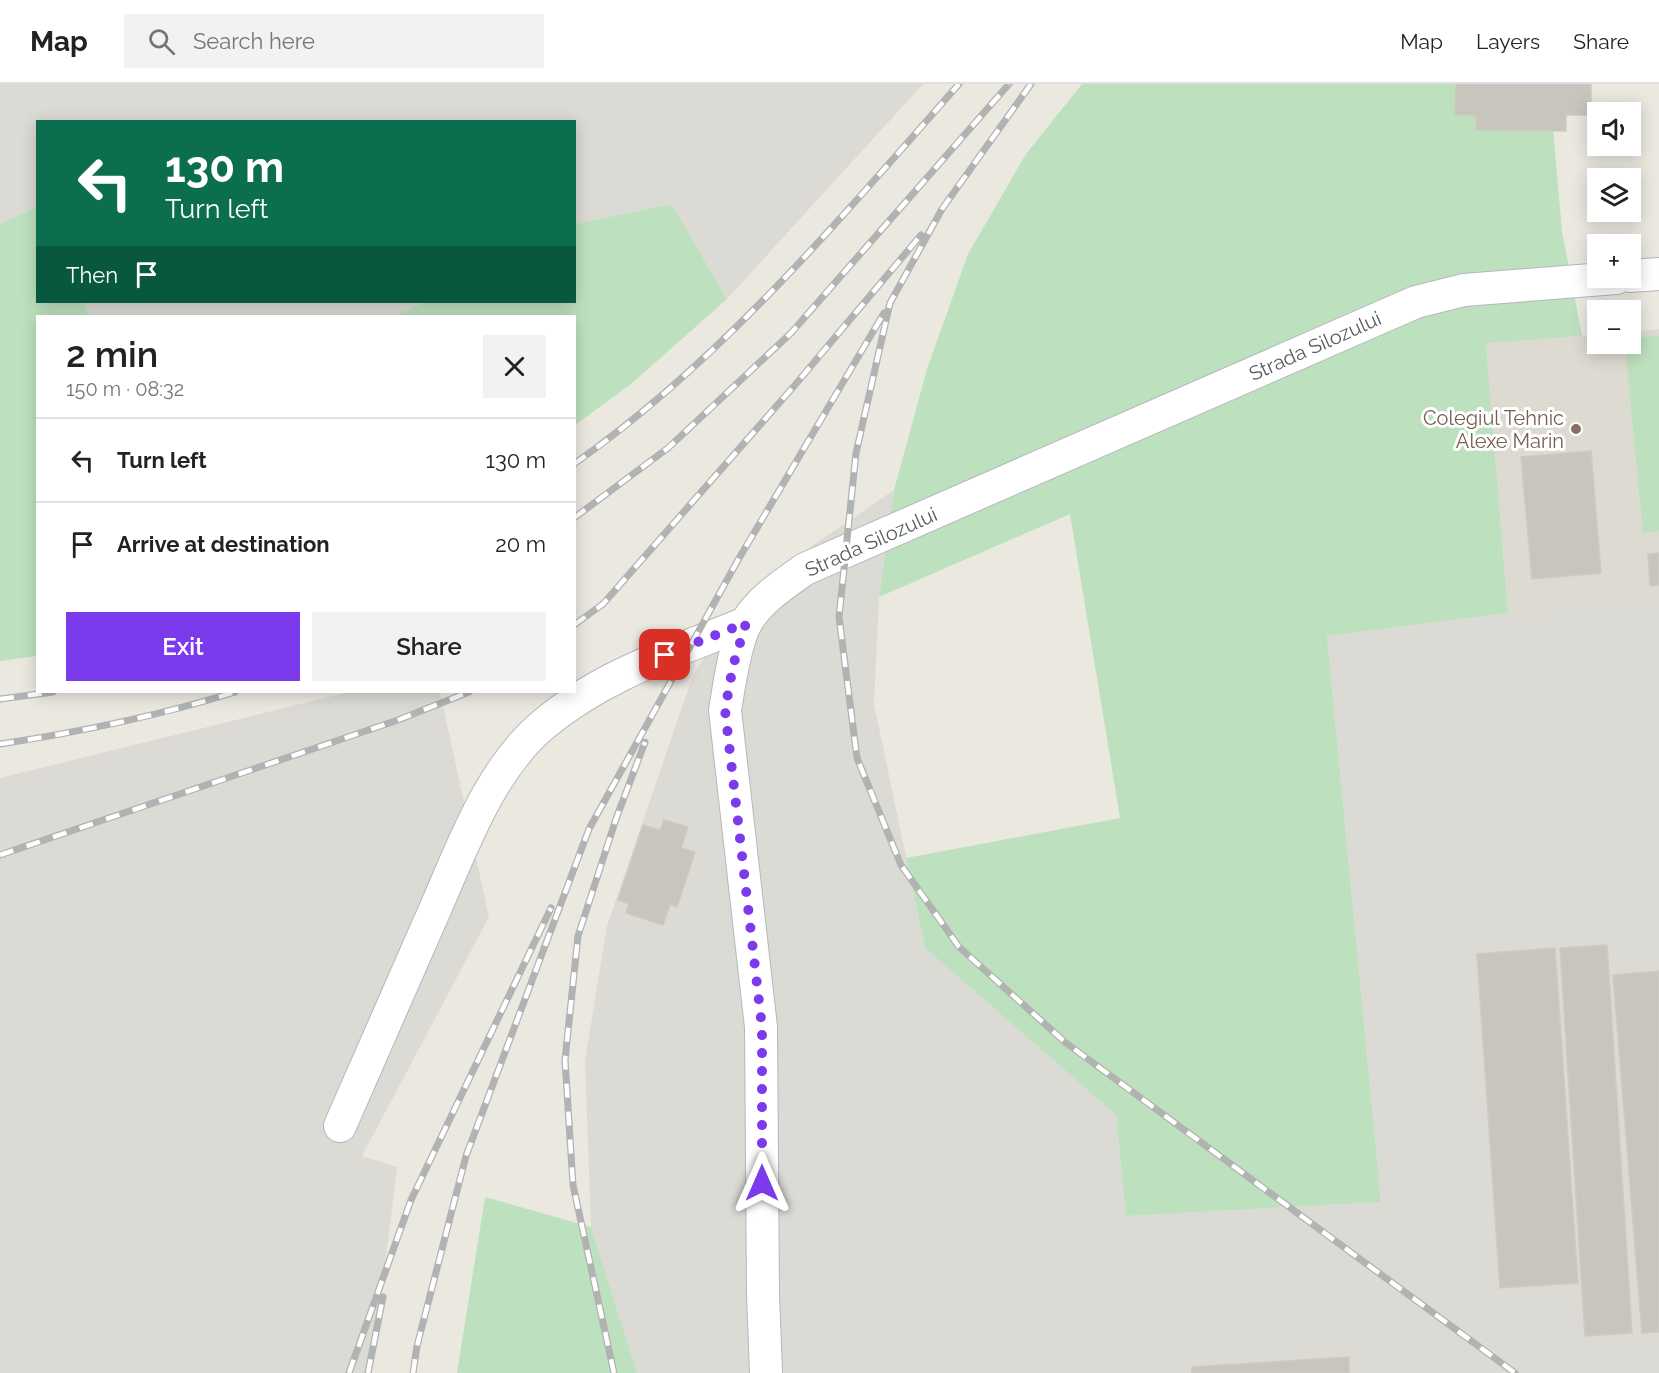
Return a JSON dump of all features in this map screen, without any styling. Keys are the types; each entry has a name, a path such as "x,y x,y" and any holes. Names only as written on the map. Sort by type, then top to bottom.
{"street":[{"path":"1641,275 1659,274"},
{"name":"Strada Silozului","path":"766,1373 763,1282 762,1027 725,710 733,666 746,623 771,594 805,569 1416,302 1464,290 1587,280"},
{"path":"340,1126 477,816 510,761 543,725 594,687 645,663 746,623"}],"shaded area":[{"path":"0,84 923,84 727,299 670,204 576,224 576,120 36,120 36,207 0,224"},
{"path":"83,303 422,303 397,315 89,315"},
{"name":"Colegiul Tehnic Alexe Marin","path":"1659,329 1659,600 1508,613 1486,342 1587,336 1587,354 1641,354 1641,331"},
{"path":"894,490 879,597 874,704 925,948 1116,1115 1126,1216 1381,1202 1327,636 1508,613 1659,600 1659,1373 637,1373 591,1227 585,1060 607,926 693,675 731,616 761,581"},
{"path":"345,693 440,693 489,917 362,1156 397,1167 372,1373 0,1373 0,778"}],"green space":[{"path":"1082,84 1549,84 1562,231 1582,336 1486,343 1508,613 1327,636 1381,1202 1126,1216 1116,1115 925,948 906,858 1120,818 1070,514 879,597 894,490 927,369 968,254 1026,154"},
{"path":"671,204 727,299 631,384 576,424 576,315 397,315 422,303 576,303 576,224"},
{"path":"36,207 36,303 83,303 89,315 36,315 36,656 0,661 0,224"},
{"path":"1659,336 1659,531 1643,533 1626,354 1641,354 1641,337"},
{"path":"485,1197 591,1227 637,1373 457,1373"}],"building":[{"path":"1456,84 1591,84 1591,102 1587,102 1587,115 1566,115 1566,131 1476,130 1476,115 1455,115"},
{"path":"1591,451 1601,573 1532,579 1521,457"},
{"path":"1659,553 1659,585 1650,586 1648,554"},
{"path":"664,820 688,827 681,848 695,852 677,907 670,904 663,925 626,913 629,904 618,900 643,825 660,830"},
{"path":"1607,945 1632,1333 1585,1336 1560,948"},
{"path":"1555,948 1578,1283 1500,1288 1477,954"},
{"path":"1659,971 1659,1332 1642,1333 1613,975"},
{"path":"1349,1357 1349,1373 1192,1373 1192,1367"}],"railway":[{"path":"576,462 680,380 729,334 824,236 959,84"},
{"path":"576,517 668,448 791,333 1009,84"},
{"path":"1031,84 942,209 890,303 856,453 839,617 857,758 901,865 959,947 1066,1043 1515,1373"},
{"path":"576,624 603,604 795,385 921,235"},
{"path":"413,1373 417,1346 466,1156 589,829 738,560 884,313"},
{"path":"0,699 45,693"},
{"path":"0,744 119,722 177,709 232,693"},
{"path":"0,855 398,720 466,693"},
{"path":"614,1373 573,1185 565,1060 578,936 616,819 645,742"},
{"path":"349,1373 411,1200 551,908"},
{"path":"368,1373 383,1297"}],"place":[{"name":"Colegiul Tehnic Alexe Marin","path":"1576,429"}],"route":[{"path":"665,655 746,623 733,666 725,710 762,1027 762,1183"}]}
